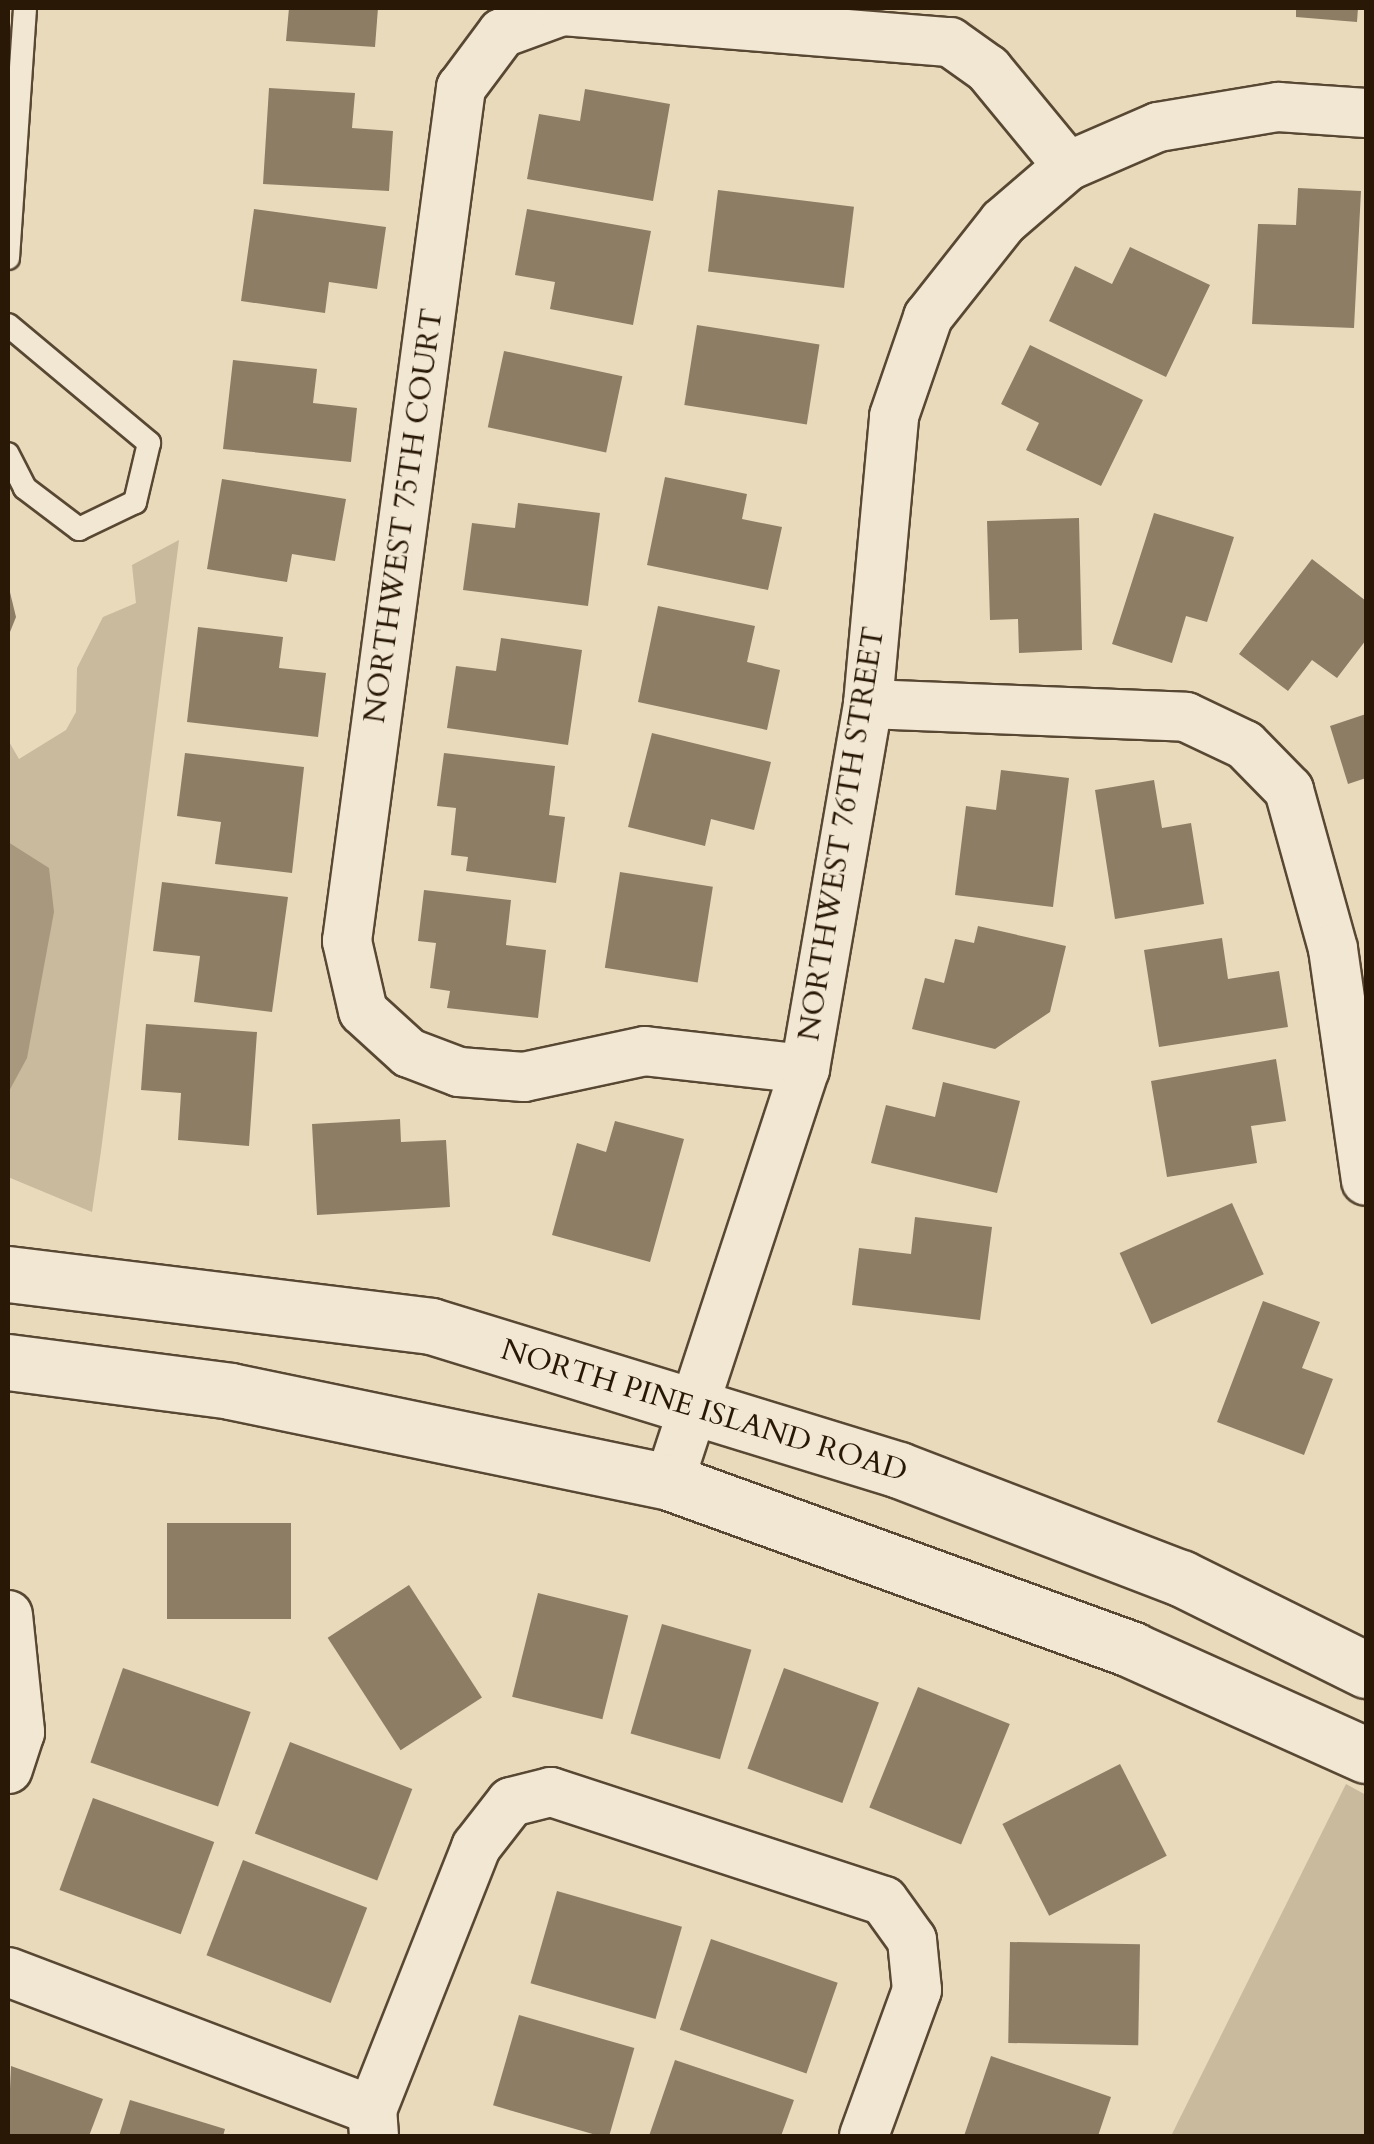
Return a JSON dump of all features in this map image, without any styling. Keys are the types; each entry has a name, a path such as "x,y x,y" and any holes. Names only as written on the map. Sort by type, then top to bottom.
{"main road":[{"name":"NORTH PINE ISLAND ROAD","path":"8,1274 431,1326 693,1410 899,1470 1163,1571 1361,1661"},
{"path":"8,1362 230,1391 669,1482 1132,1650 1366,1755"}],"street":[{"name":"NORTHWEST 75TH COURT","path":"805,1069 645,1051 524,1077 458,1072 409,1053 363,1011 347,941 461,88 502,33 562,11 950,42 988,68 1068,166"},
{"name":"NORTHWEST 76TH STREET","path":"669,1482 805,1069 868,704 894,416 928,317 1003,222 1068,166 1158,127 1278,106 1366,114"},
{"path":"868,704 1186,718 1246,746 1289,790 1333,949 1366,1181"},
{"path":"8,1614 20,1732 8,1769"},
{"path":"8,1972 373,2123 476,1847 511,1802 551,1792 884,1901 912,1940 917,1990 864,2136"}],"lane":[{"path":"8,258 24,8"},
{"path":"8,325 149,443 135,502 79,530 25,488 8,454"}],"shaded area":[{"path":"179,540 92,1212 8,1177 8,740 19,759 66,730 76,712 77,668 103,617 136,603 132,565"},
{"path":"8,842 49,868 54,912 27,1058 8,1093"},
{"path":"1346,1784 1366,1795 1366,2136 1171,2136"}],"building":[{"path":"289,8 378,8 375,47 286,41"},
{"path":"1296,8 1358,8 1357,22 1296,17"},
{"path":"269,88 355,93 352,128 393,131 389,191 263,184"},
{"path":"585,89 670,104 653,201 527,179 539,114 580,121"},
{"path":"1298,188 1361,191 1354,328 1252,324 1258,224 1296,225"},
{"path":"718,190 854,207 844,288 708,271"},
{"path":"254,209 386,227 377,289 329,282 325,313 241,301"},
{"path":"527,209 651,231 633,325 550,309 555,282 515,275"},
{"path":"1130,247 1210,285 1166,377 1049,321 1075,266 1112,284"},
{"path":"697,325 819,344 807,424 684,405"},
{"path":"1030,345 1143,400 1101,486 1026,450 1039,423 1001,404"},
{"path":"504,351 622,376 606,452 488,427"},
{"path":"233,360 317,369 313,403 357,408 351,462 223,449"},
{"path":"665,477 747,494 742,519 782,527 768,590 647,565"},
{"path":"222,479 346,499 335,561 292,554 287,582 207,569"},
{"path":"518,503 600,513 588,606 463,590 472,523 515,528"},
{"path":"1154,513 1234,537 1207,622 1186,616 1172,663 1112,644"},
{"path":"1079,518 1082,650 1019,653 1018,619 990,620 987,521"},
{"path":"1312,559 1366,601 1366,640 1337,678 1312,660 1288,691 1239,654"},
{"path":"8,584 16,617 8,637"},
{"path":"658,606 755,626 747,662 780,670 767,730 638,702"},
{"path":"198,627 283,637 279,668 326,673 318,737 187,722"},
{"path":"501,638 582,650 568,745 447,728 456,666 496,671"},
{"path":"1366,714 1366,778 1348,784 1330,726"},
{"path":"652,733 771,762 754,830 711,819 705,846 628,827"},
{"path":"185,753 304,767 292,873 215,864 221,822 177,816"},
{"path":"444,753 555,766 549,815 565,817 556,883 466,871 468,857 451,855 456,808 437,806"},
{"path":"1001,770 1069,778 1053,907 955,895 966,806 996,810"},
{"path":"1154,780 1162,828 1191,823 1204,904 1115,919 1095,790"},
{"path":"620,872 713,887 698,983 605,968"},
{"path":"162,882 288,897 272,1012 194,1002 200,956 153,951"},
{"path":"424,890 511,900 506,945 546,950 538,1018 447,1008 450,991 430,988 436,943 418,941"},
{"path":"978,926 1066,946 1050,1012 995,1049 912,1029 925,978 944,983 955,939 974,943"},
{"path":"1222,938 1228,979 1279,971 1288,1027 1159,1047 1144,950"},
{"path":"146,1024 257,1032 249,1146 178,1140 181,1093 141,1090"},
{"path":"1276,1059 1286,1121 1251,1126 1257,1163 1167,1177 1151,1081"},
{"path":"943,1082 1020,1101 997,1193 871,1163 886,1105 935,1117"},
{"path":"400,1119 401,1142 446,1140 450,1207 317,1215 312,1124"},
{"path":"615,1121 684,1139 650,1262 552,1235 577,1143 606,1152"},
{"path":"1232,1203 1264,1274 1151,1324 1120,1253"},
{"path":"915,1217 992,1227 980,1320 852,1305 859,1248 911,1254"},
{"path":"1263,1301 1320,1322 1302,1368 1333,1379 1304,1455 1217,1422"},
{"path":"167,1523 291,1523 291,1619 167,1619"},
{"path":"409,1585 482,1697 401,1750 328,1638"},
{"path":"538,1593 628,1615 602,1719 512,1697"},
{"path":"662,1624 751,1650 720,1759 631,1734"},
{"path":"123,1668 251,1712 218,1807 90,1763"},
{"path":"784,1668 879,1703 842,1803 747,1769"},
{"path":"918,1687 1010,1724 961,1845 869,1808"},
{"path":"290,1742 412,1789 377,1880 255,1833"},
{"path":"1120,1764 1167,1856 1049,1916 1002,1824"},
{"path":"93,1798 214,1842 181,1934 59,1890"},
{"path":"243,1860 367,1908 331,2003 206,1955"},
{"path":"557,1891 682,1927 656,2019 531,1983"},
{"path":"711,1939 838,1983 806,2073 680,2030"},
{"path":"1010,1942 1140,1944 1138,2045 1008,2043"},
{"path":"519,2015 634,2048 609,2136 493,2105"},
{"path":"991,2056 1111,2097 1098,2136 964,2136"},
{"path":"675,2060 794,2100 781,2136 649,2136"},
{"path":"11,2066 103,2099 89,2136 8,2136"},
{"path":"130,2100 225,2129 223,2136 119,2136"}]}
